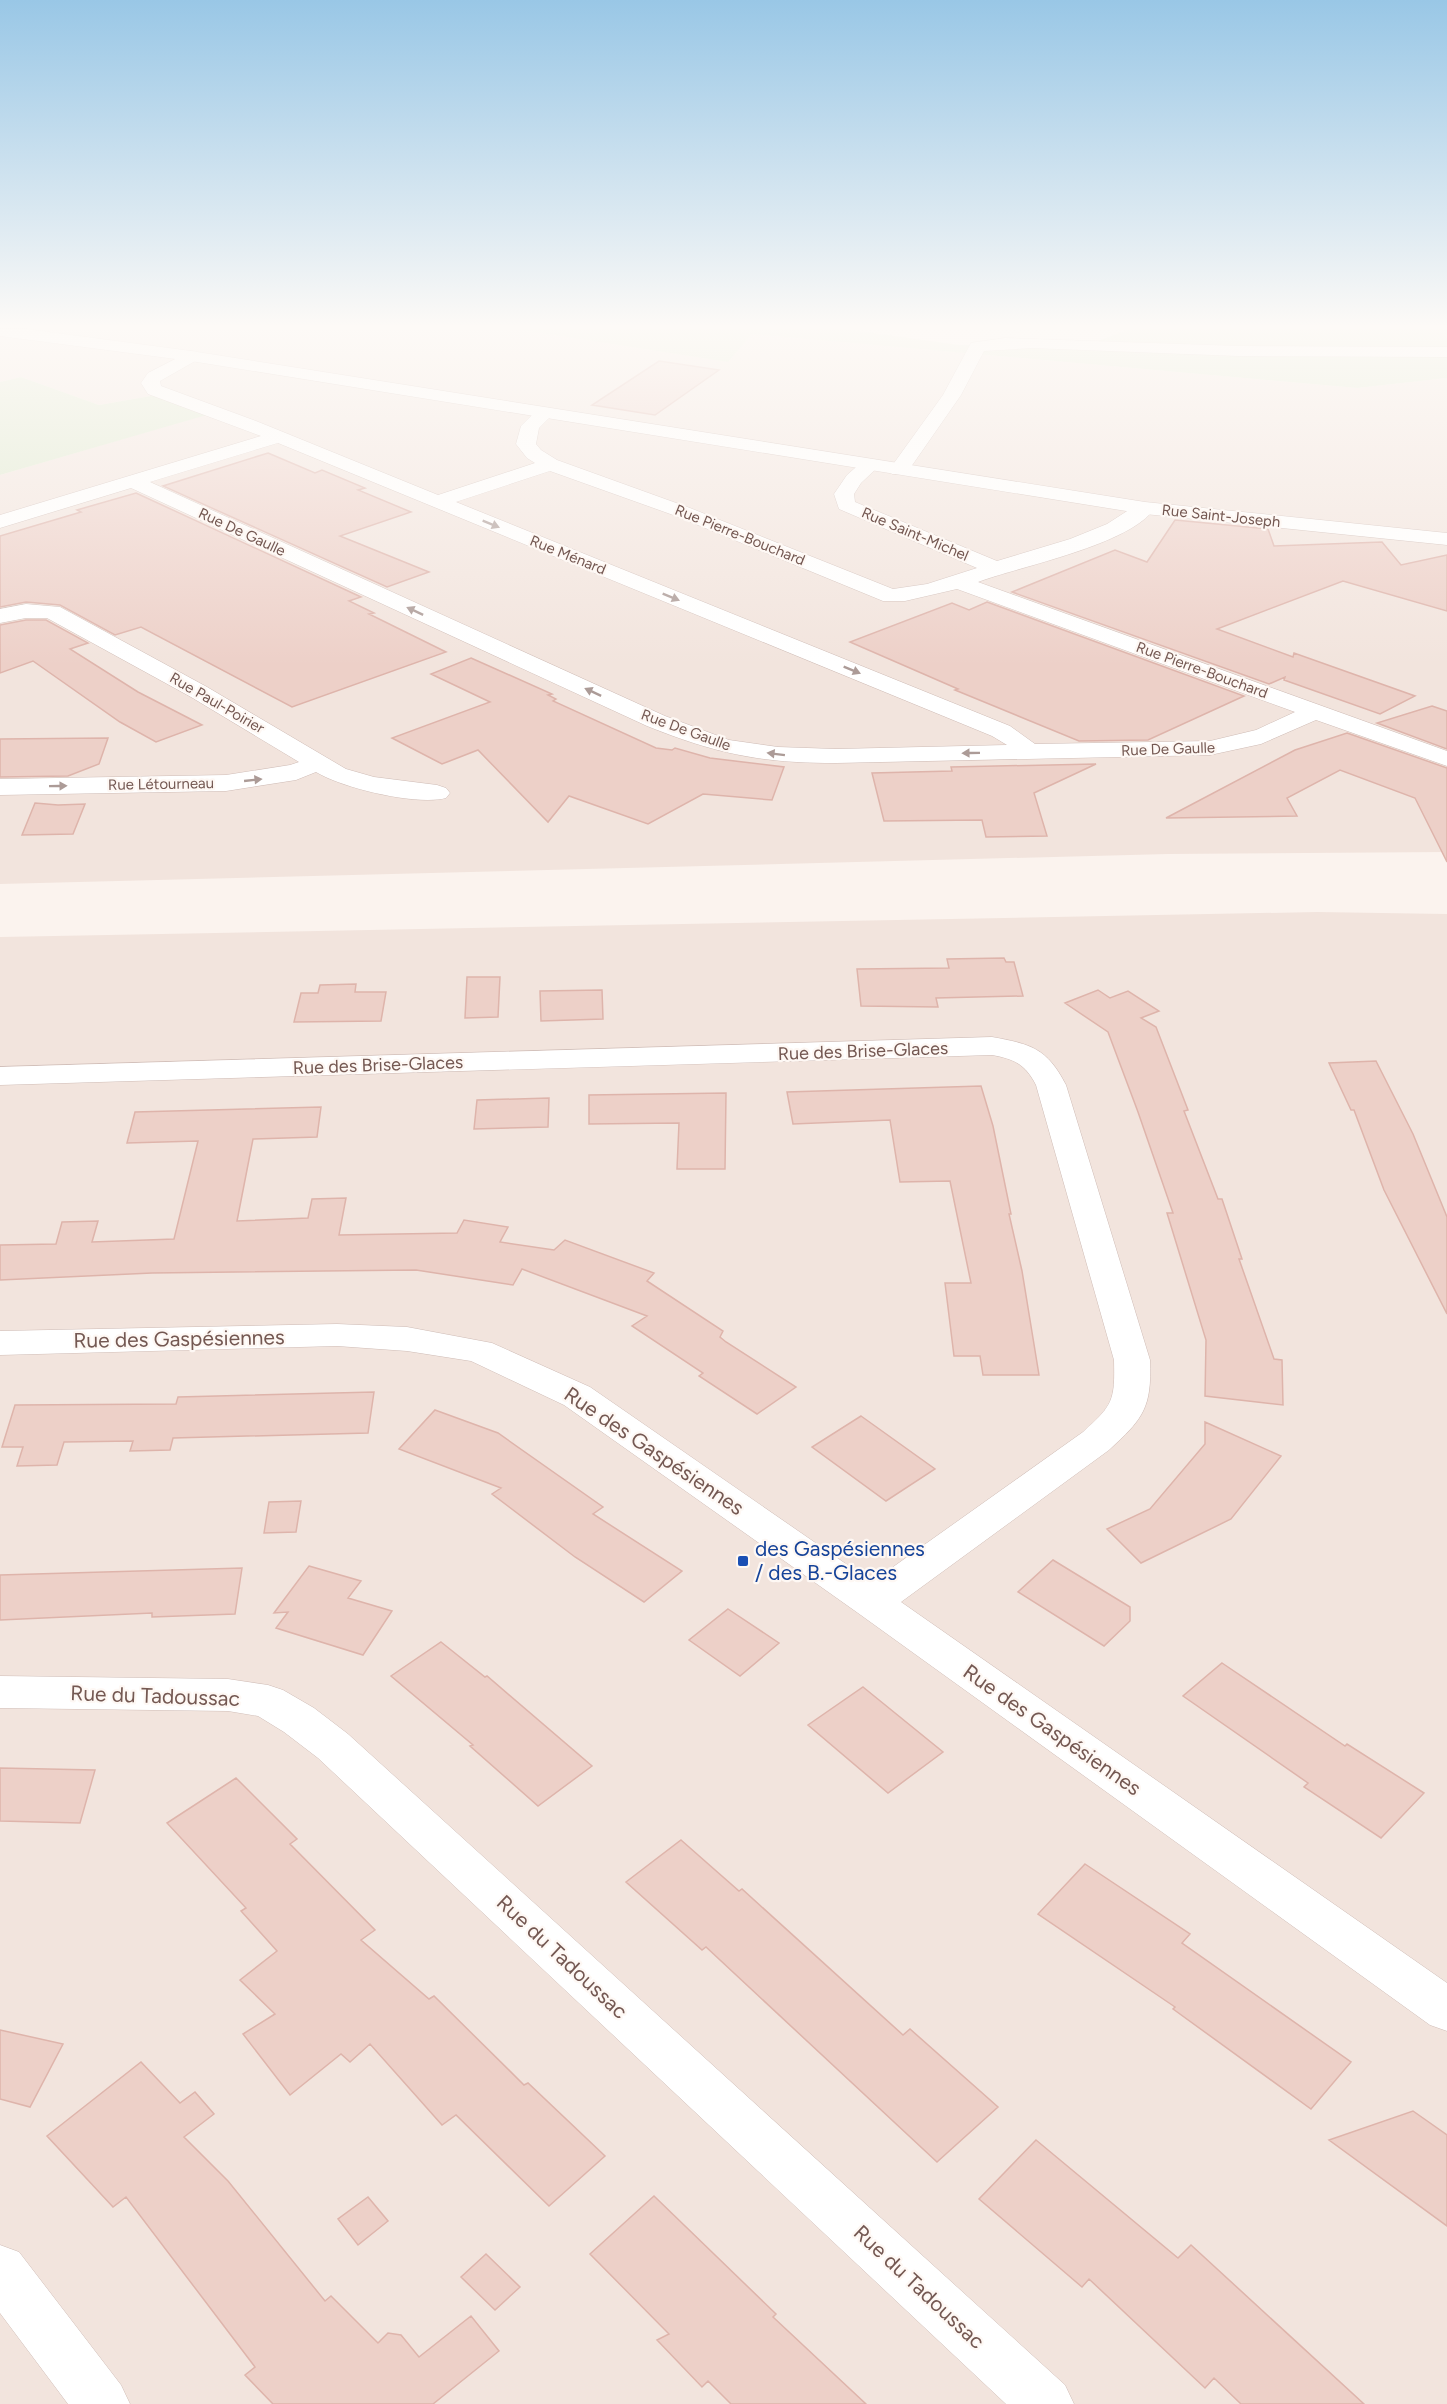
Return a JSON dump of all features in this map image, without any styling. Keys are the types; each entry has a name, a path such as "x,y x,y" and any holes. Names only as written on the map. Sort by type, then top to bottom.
{"street":[{"path":"0,522 268,441"},
{"name":"Rue Ménard","path":"287,441 1001,731 1019,742 1029,752"},
{"name":"Rue Pierre-Bouchard","path":"526,441 525,444 534,454 550,464 683,512 891,596"},
{"name":"Rue Saint-Joseph","path":"718,441 1145,507 1446,541"},
{"path":"899,470 920,441"},
{"path":"436,502 550,464"},
{"name":"Rue Saint-Michel","path":"870,465 854,479 844,494 846,504 996,568"},
{"name":"Rue De Gaulle","path":"134,482 656,721 718,744 744,750 786,755 836,756 1210,748 1246,743 1281,730 1315,711"},
{"name":"Rue Saint-Michel","path":"891,596 904,596 958,582 1114,529 1132,519 1145,507"},
{"name":"Rue Pierre-Bouchard","path":"958,582 1447,759"},
{"name":"Rue Paul-Poirier","path":"0,616 26,611 52,612 337,774 356,781 437,793"},
{"name":"Rue Létourneau","path":"0,787 226,783 296,772 319,762"},
{"name":"Rue des Brise-Glaces","path":"0,1076 992,1046 1022,1051 1042,1064 1051,1085 1132,1360 1134,1389 1127,1413 1096,1441 872,1602"},
{"name":"Rue des Gaspésiennes","path":"0,1343 337,1335 407,1339 479,1351 526,1371 577,1396 1447,2010"},
{"name":"Rue du Tadoussac","path":"0,1692 228,1695 268,1701 299,1720 341,1754 1046,2404"},
{"path":"0,2270 102,2404"}],"shaded area":[{"path":"115,441 1447,441 1447,852 1168,854 0,884 0,475"},
{"path":"1317,912 1447,914 1447,2404 0,2404 0,937"}],"green space":[{"path":"0,441 116,441 0,475"}],"building":[{"path":"268,453 315,473 322,470 365,488 358,490 411,512 340,536 429,572 387,587 163,486"},
{"path":"136,493 361,597 349,601 374,613 369,614 446,652 292,707 141,627 115,635 60,605 26,602 0,607 0,536"},
{"path":"1175,520 1268,529 1274,546 1382,542 1401,565 1447,555 1447,611 1343,581 1217,629 1293,657 1294,653 1415,696 1380,714 1284,680 1285,677 1269,684 1012,592 1115,550 1147,562"},
{"path":"987,602 1244,696 1148,740 1079,741 955,690 958,689 850,642 952,603 969,610"},
{"path":"26,620 46,620 88,643 70,649 138,692 202,725 156,742 120,722 33,661 0,673 0,625"},
{"path":"471,658 552,694 548,695 556,699 553,701 656,748 672,750 675,748 710,758 784,767 772,800 703,794 648,824 569,796 548,822 478,750 442,764 392,738 490,702 431,674"},
{"path":"1432,706 1447,711 1447,749 1377,723"},
{"path":"1347,733 1447,768 1447,862 1415,798 1340,770 1287,798 1297,816 1166,818 1295,750"},
{"path":"108,738 99,764 68,776 0,777 0,739"},
{"path":"1096,764 1034,793 1047,836 986,837 982,820 884,821 872,773 952,771 951,767"},
{"path":"35,803 85,804 73,834 22,835"},
{"path":"1004,958 1006,962 1014,962 1023,996 936,998 938,1007 861,1006 857,969 949,968 947,959"},
{"path":"467,977 500,977 498,1017 465,1018"},
{"path":"356,984 355,992 386,992 381,1021 294,1022 301,993 318,993 320,985"},
{"path":"602,990 603,1019 541,1021 540,991"},
{"path":"1098,990 1110,998 1128,991 1159,1011 1141,1018 1156,1027 1188,1110 1184,1111 1218,1199 1222,1199 1242,1259 1239,1259 1274,1359 1282,1360 1283,1405 1205,1396 1206,1340 1167,1213 1173,1213 1138,1112 1108,1032 1065,1003"},
{"path":"1376,1061 1413,1134 1447,1217 1447,1314 1384,1190 1354,1110 1351,1110 1329,1063"},
{"path":"981,1086 993,1126 1011,1214 1009,1214 1022,1271 1039,1375 983,1375 980,1356 954,1356 945,1283 971,1283 950,1181 900,1182 890,1120 793,1124 787,1092"},
{"path":"726,1093 725,1169 677,1169 679,1123 589,1124 589,1095"},
{"path":"549,1098 548,1127 474,1129 477,1100"},
{"path":"321,1107 317,1137 253,1139 237,1221 308,1218 312,1199 346,1198 339,1235 457,1233 464,1220 508,1227 500,1242 554,1250 565,1240 654,1273 647,1281 723,1331 720,1337 726,1342 796,1387 757,1414 699,1376 703,1373 632,1326 647,1316 522,1269 513,1285 416,1270 152,1273 0,1280 0,1245 56,1244 62,1222 98,1221 92,1242 174,1239 198,1141 127,1143 135,1112"},
{"path":"374,1392 368,1433 173,1438 170,1450 130,1451 133,1441 64,1442 57,1465 17,1466 23,1447 2,1447 15,1405 176,1404 178,1397"},
{"path":"435,1410 498,1433 603,1507 593,1514 682,1571 644,1602 575,1557 492,1494 501,1488 399,1449"},
{"path":"861,1416 935,1469 886,1501 812,1447"},
{"path":"1205,1422 1281,1456 1231,1519 1141,1563 1107,1529 1150,1509 1205,1444"},
{"path":"301,1501 296,1532 264,1533 269,1502"},
{"path":"1053,1560 1130,1607 1130,1621 1104,1646 1018,1592"},
{"path":"309,1566 361,1581 348,1598 392,1611 363,1655 276,1628 288,1612 274,1613"},
{"path":"242,1568 235,1614 152,1617 152,1613 0,1620 0,1575"},
{"path":"728,1609 779,1643 740,1676 689,1640"},
{"path":"441,1642 485,1677 487,1676 592,1766 538,1806 470,1746 473,1745 391,1676"},
{"path":"1222,1663 1345,1746 1347,1744 1424,1793 1381,1838 1304,1787 1308,1783 1183,1696"},
{"path":"863,1687 943,1752 888,1793 808,1725"},
{"path":"0,1768 95,1770 80,1823 0,1821"},
{"path":"236,1778 297,1839 290,1844 375,1930 361,1940 429,1999 434,1996 524,2085 528,2083 605,2156 549,2206 456,2115 442,2125 370,2044 350,2062 341,2054 290,2095 243,2034 275,2014 240,1980 277,1951 241,1911 246,1908 167,1823"},
{"path":"681,1840 739,1891 742,1889 903,2035 910,2029 998,2107 937,2162 706,1947 702,1950 626,1882"},
{"path":"1085,1864 1190,1934 1182,1943 1351,2062 1311,2109 1173,2009 1175,2007 1038,1914"},
{"path":"0,2030 63,2044 30,2107 0,2099"},
{"path":"141,2062 180,2103 195,2092 214,2114 184,2137 228,2181 325,2301 331,2296 378,2343 388,2333 401,2335 419,2357 471,2316 499,2351 433,2404 273,2404 245,2375 255,2367 126,2197 113,2207 47,2136"},
{"path":"1413,2111 1447,2135 1447,2226 1329,2140"},
{"path":"1036,2140 1178,2258 1191,2245 1364,2404 1241,2404 1214,2378 1205,2388 1089,2279 1082,2287 979,2199"},
{"path":"654,2196 776,2314 773,2317 866,2404 731,2404 708,2381 702,2387 657,2340 669,2334 590,2254"},
{"path":"368,2197 388,2221 358,2245 338,2219"},
{"path":"486,2254 520,2287 495,2310 461,2277"}],"place":[{"name":"des Gaspésiennes / des B.-Glaces","path":"743,1561"}]}
